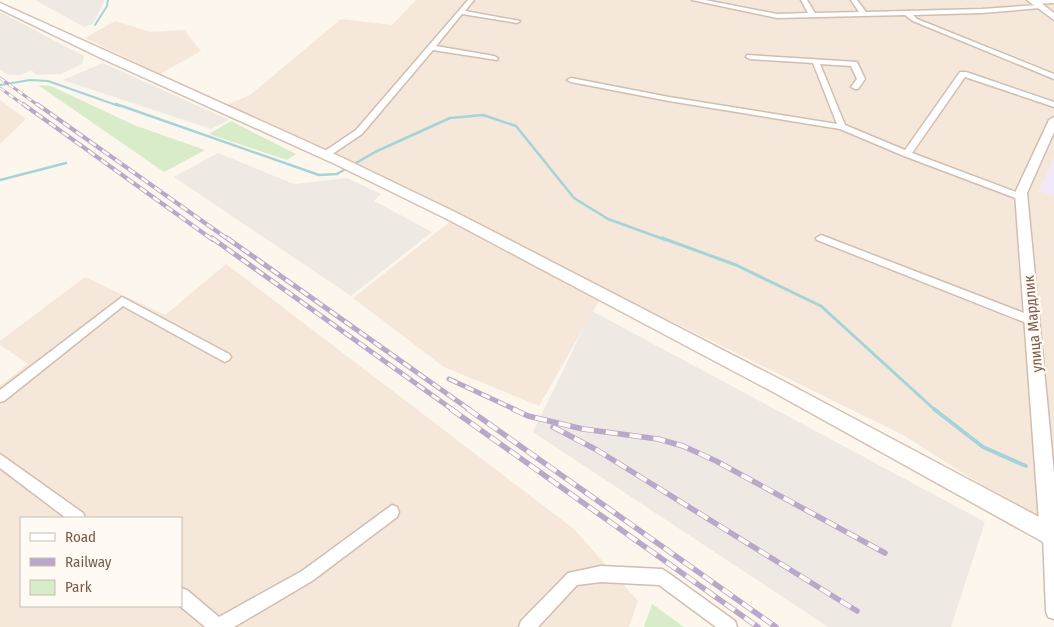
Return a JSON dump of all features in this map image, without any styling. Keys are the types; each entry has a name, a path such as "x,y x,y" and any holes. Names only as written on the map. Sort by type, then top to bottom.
{"main road":[{"path":"1034,3 1054,17"},
{"path":"0,6 133,69 325,155 526,254 1052,536"}],"street":[{"path":"325,155 359,132 470,0"},
{"path":"695,0 777,16 907,13 1054,1"},
{"path":"804,0 813,16"},
{"path":"854,0 864,14"},
{"path":"460,12 517,22"},
{"path":"907,13 915,20 1054,77"},
{"path":"430,48 494,58"},
{"path":"750,57 816,63 854,64 860,79 855,87"},
{"path":"816,63 842,127"},
{"path":"907,154 963,74 1054,105"},
{"path":"571,80 669,99 842,127 1021,197"},
{"name":"улица Мардлик","path":"1052,536 1048,436 1033,321 1021,193 1054,120"},
{"path":"821,238 1033,321"},
{"path":"0,397 122,301 225,357"},
{"path":"0,460 77,517"},
{"path":"182,597 218,627 307,576 392,512"},
{"path":"1052,536 1054,612"},
{"path":"527,627 574,578 602,574 662,577 729,627"}],"shaded area":[{"path":"35,0 105,0 93,24 84,27"},
{"path":"416,0 1054,0 1054,531 903,435 606,289 539,406 444,367 353,298 457,216 366,168 226,105 250,95 341,19 392,25"},
{"path":"0,12 84,56 82,64 61,74 37,75 31,70 21,75 8,75 0,69"},
{"path":"115,21 151,32 184,30 201,51 160,74 85,38"},
{"path":"103,63 229,120 211,129 63,80"},
{"path":"0,100 26,119 0,144"},
{"path":"218,153 294,184 347,178 381,194 374,201 432,232 351,296 174,177"},
{"path":"1054,157 1054,196 1039,191"},
{"path":"226,264 574,529 638,601 629,627 0,627 0,386 28,364 0,345 0,341 85,277 165,315"},
{"path":"592,311 985,522 951,627 828,627 533,432"}],"green space":[{"path":"38,85 51,86 134,125 205,150 164,172"},
{"path":"231,121 296,154 287,160 209,134"},
{"path":"652,604 684,627 644,627"}],"waterway":[{"path":"95,25 107,6 108,0"},
{"path":"0,85 30,80 48,81 119,106"},
{"path":"116,104 319,175 337,174 375,152 450,118 483,115 516,126 574,198 608,219 666,240"},
{"path":"0,180 66,163"},
{"path":"662,238 736,265 821,306 935,410"},
{"path":"934,409 983,447 1026,466"}],"railway":[{"path":"0,78 39,106"},
{"path":"0,88 25,106"},
{"path":"23,104 213,240"},
{"path":"37,104 229,240"},
{"path":"212,238 453,410"},
{"path":"227,238 470,410"},
{"path":"449,379 516,410"},
{"path":"451,409 758,627"},
{"path":"468,409 776,627"},
{"path":"513,409 528,416 583,429 658,439 683,446 716,461 885,553"},
{"path":"553,427 597,450 857,611"}]}
